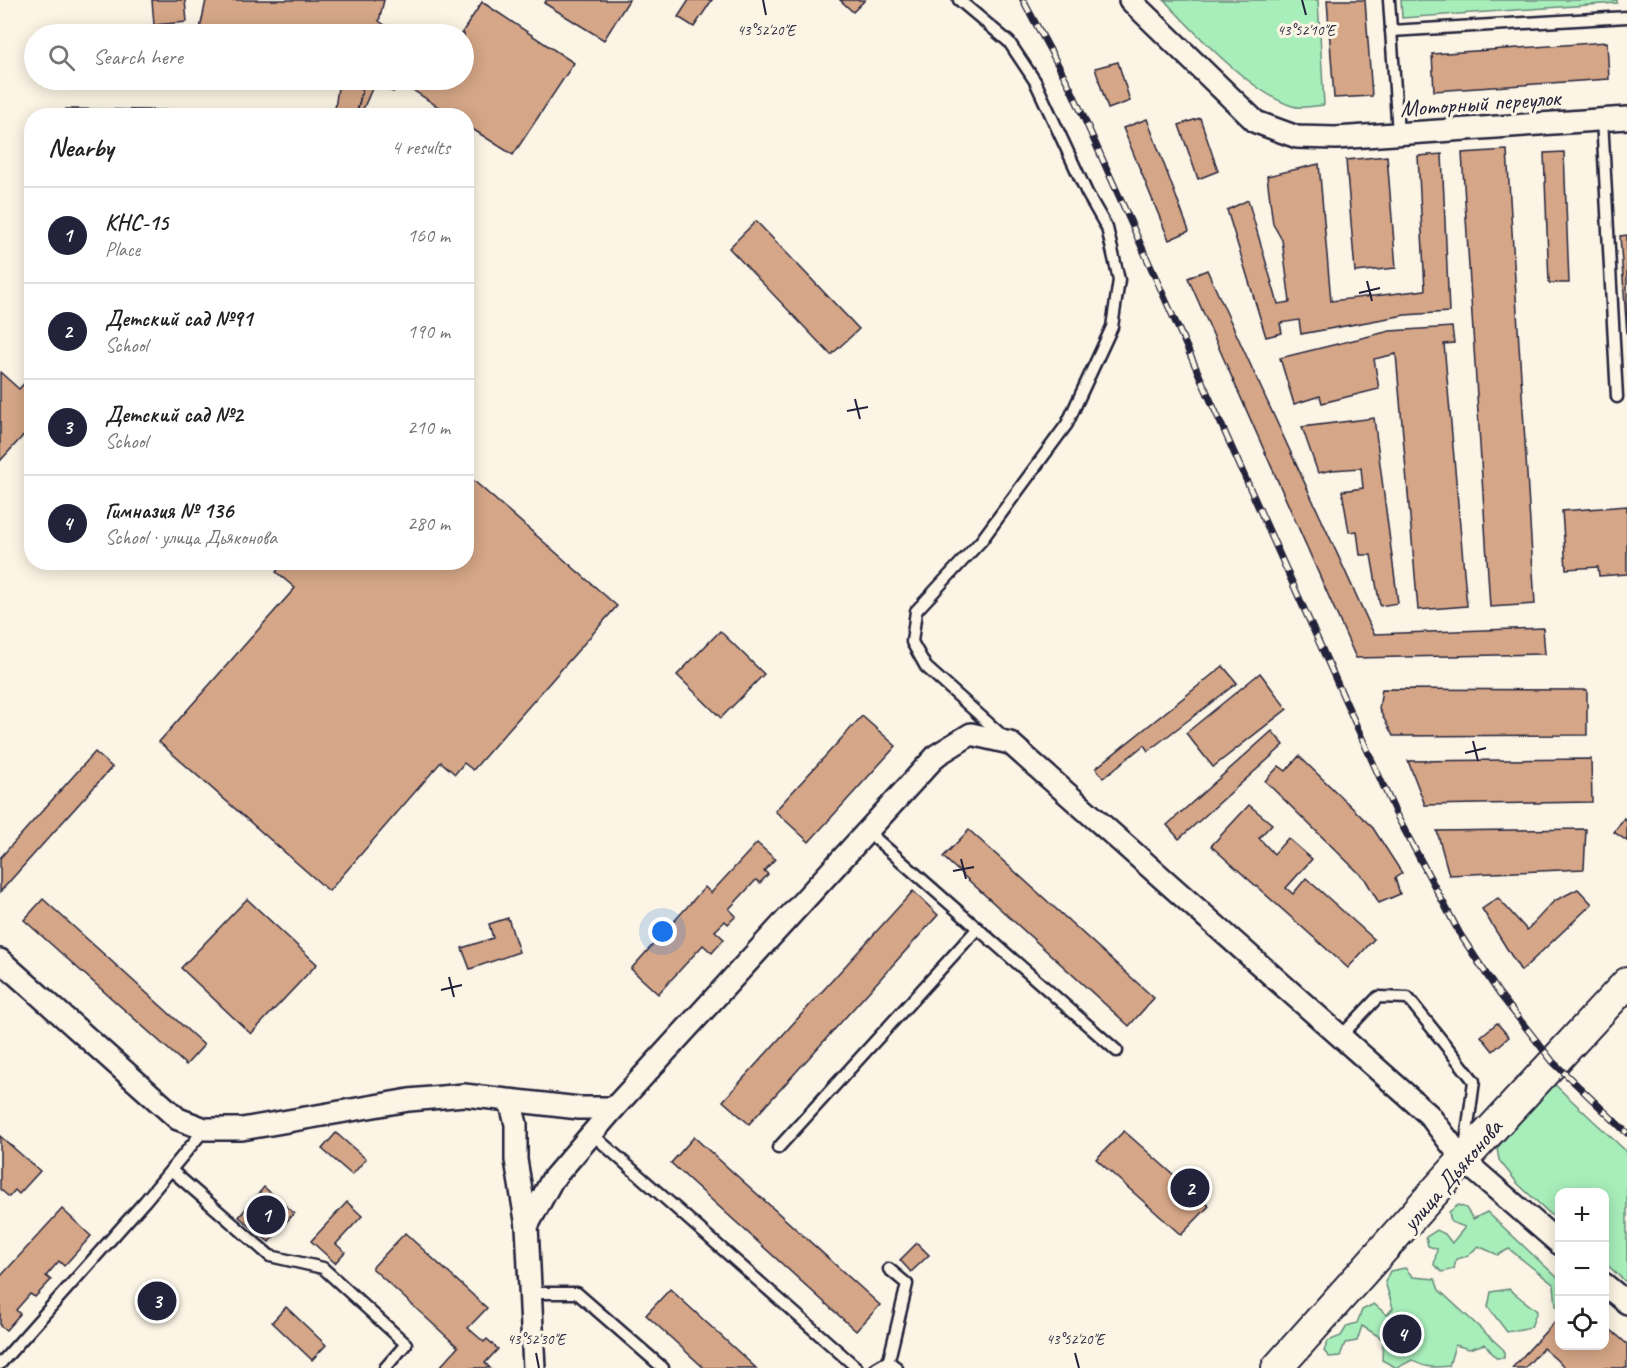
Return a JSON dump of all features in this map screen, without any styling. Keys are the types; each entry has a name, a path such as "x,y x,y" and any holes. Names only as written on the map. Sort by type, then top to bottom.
{"main road":[{"name":"улица Дьяконова","path":"1277,1368 1463,1160 1627,982"}],"street":[{"name":"Моторный переулок","path":"1130,0 1256,122 1298,137 1336,138 1627,118"},
{"path":"527,1226 552,1180 614,1108 937,755 971,734 1010,743 1429,1115 1463,1160 1558,1242"},
{"path":"0,960 178,1119 205,1129 242,1129 420,1099 464,1095 579,1108 614,1108"},
{"path":"510,1101 516,1129 517,1165 527,1226 534,1368"},
{"path":"516,1129 521,1110 549,1104 574,1115 586,1140"},
{"path":"517,1165 526,1173 543,1175 561,1170"},
{"path":"1609,1287 1627,1303"}],"lane":[{"path":"960,0 1009,42 1035,81 1087,193 1107,228 1119,280 1112,327 1067,424 981,541 916,611 912,642 926,667 1010,743"},
{"path":"1389,0 1398,134"},
{"path":"1391,31 1627,17"},
{"path":"1602,119 1617,397"},
{"path":"867,831 1117,1050"},
{"path":"778,1148 978,928"},
{"path":"1340,1036 1378,997 1408,998 1474,1081 1463,1160"},
{"path":"0,1364 205,1129"},
{"path":"586,1140 857,1368"},
{"path":"171,1170 270,1256 322,1268 406,1344 385,1368"},
{"path":"876,1368 891,1366 907,1284 889,1269"},
{"path":"530,1293 578,1293 663,1368"}],"green space":[{"path":"1164,0 1318,0 1324,105 1292,106 1258,88 1224,60"},
{"path":"1401,0 1617,0 1617,3 1402,18"},
{"path":"1553,1083 1627,1152 1627,1283 1609,1267 1609,1188 1555,1188 1555,1218 1518,1184 1499,1160 1497,1148"},
{"path":"1458,1205 1466,1208 1473,1219 1487,1212 1555,1275 1555,1296 1554,1285 1509,1249 1498,1255 1478,1246 1468,1256 1456,1259 1454,1269 1442,1272 1434,1265 1437,1249 1428,1246 1426,1237 1437,1230 1445,1234 1452,1243 1465,1227 1451,1222 1449,1212"},
{"path":"1405,1268 1413,1277 1435,1279 1439,1290 1504,1350 1504,1358 1496,1358 1485,1344 1469,1349 1455,1345 1449,1366 1430,1367 1412,1360 1397,1368 1382,1360 1383,1339 1362,1326 1357,1341 1345,1343 1340,1356 1329,1357 1324,1351 1328,1341 1341,1336 1347,1326 1357,1323 1362,1310 1374,1304 1387,1315 1393,1308 1385,1282 1390,1271"},
{"path":"1509,1289 1537,1311 1531,1327 1507,1332 1488,1307 1491,1292"}],"building":[{"path":"152,0 185,0 187,22 154,24"},
{"path":"206,0 384,0 379,21 383,24 201,24"},
{"path":"547,0 629,0 604,40 544,3"},
{"path":"689,0 712,0 694,27 678,17"},
{"path":"840,0 865,0 853,12"},
{"path":"1327,0 1365,0 1372,96 1334,98"},
{"path":"482,2 574,63 513,155 474,130 474,108 440,108 413,90 474,90 474,24 468,24"},
{"path":"1607,42 1609,79 1434,91 1432,54"},
{"path":"1118,62 1130,101 1108,109 1095,68"},
{"path":"338,90 362,90 358,108 335,108"},
{"path":"362,90 371,90 364,108 358,108"},
{"path":"1200,118 1218,171 1198,179 1179,125"},
{"path":"1147,119 1189,231 1169,240 1123,128"},
{"path":"1507,150 1535,604 1490,607 1462,153"},
{"path":"1564,152 1569,283 1549,283 1544,153"},
{"path":"1442,154 1449,312 1405,315 1301,334 1299,320 1280,323 1282,333 1266,337 1227,210 1248,200 1278,304 1290,302 1282,240 1273,224 1267,176 1319,164 1331,301 1425,290 1418,156"},
{"path":"1387,156 1396,268 1355,272 1346,160"},
{"path":"756,221 859,329 831,355 729,248"},
{"path":"1627,235 1627,335 1620,236"},
{"path":"1207,270 1374,634 1543,628 1545,654 1356,658 1188,278"},
{"path":"1452,327 1454,343 1444,344 1467,606 1418,610 1396,354 1374,359 1379,389 1322,403 1320,396 1294,404 1280,358 1390,331"},
{"path":"0,372 19,389 24,384 24,435 0,461"},
{"path":"1374,418 1398,603 1380,606 1371,555 1360,555 1357,531 1349,532 1342,491 1363,488 1361,468 1318,473 1302,427"},
{"path":"474,481 617,606 473,770 464,763 455,774 441,762 329,891 159,742 295,588 276,572 278,570 474,570"},
{"path":"1627,506 1627,574 1599,576 1598,567 1566,569 1562,511"},
{"path":"720,631 764,674 721,718 677,675"},
{"path":"1223,666 1237,683 1148,751 1144,745 1103,778 1096,768"},
{"path":"1260,673 1287,709 1213,767 1186,733"},
{"path":"1382,689 1587,690 1587,735 1393,736 1379,709"},
{"path":"862,716 896,746 809,842 775,811"},
{"path":"1272,731 1284,745 1179,839 1167,825"},
{"path":"95,752 112,767 0,892 0,858"},
{"path":"1299,756 1373,828 1402,873 1395,878 1400,894 1379,903 1365,879 1265,781 1279,766 1286,771"},
{"path":"1591,759 1592,802 1425,805 1408,761"},
{"path":"1249,805 1272,824 1259,838 1274,854 1288,838 1312,859 1286,888 1293,894 1306,878 1374,939 1348,968 1211,846"},
{"path":"1624,818 1627,821 1627,841 1614,832"},
{"path":"1586,829 1584,869 1449,875 1437,831"},
{"path":"969,830 1154,998 1129,1026 943,857"},
{"path":"757,843 775,859 764,871 768,874 760,883 756,880 729,909 736,916 728,924 725,921 715,931 724,939 712,953 703,945 658,994 631,969 705,887 711,893"},
{"path":"1578,889 1592,904 1521,971 1482,909 1498,898 1527,930 1554,901"},
{"path":"913,891 938,915 749,1124 723,1101"},
{"path":"43,899 204,1045 186,1065 24,920"},
{"path":"247,899 317,964 251,1034 181,968"},
{"path":"508,918 519,952 470,969 462,948 493,938 489,924"},
{"path":"1497,1023 1509,1037 1493,1051 1481,1036"},
{"path":"1124,1131 1209,1206 1181,1235 1096,1159"},
{"path":"336,1133 366,1159 352,1175 322,1149"},
{"path":"0,1136 40,1171 19,1194 15,1190 9,1197 0,1189"},
{"path":"694,1137 880,1305 856,1331 671,1163"},
{"path":"264,1187 294,1213 269,1242 239,1217"},
{"path":"347,1202 362,1216 336,1244 345,1252 335,1263 311,1241"},
{"path":"62,1209 91,1236 64,1266 59,1261 46,1276 51,1280 35,1297 30,1294 16,1310 20,1314 6,1330 0,1326 0,1277"},
{"path":"405,1233 487,1308 468,1328 484,1342 487,1339 498,1349 485,1363 490,1368 439,1368 458,1347 372,1268"},
{"path":"917,1243 929,1255 911,1272 900,1260"},
{"path":"670,1289 756,1368 704,1368 646,1315"},
{"path":"286,1307 326,1345 312,1360 272,1322"},
{"path":"1555,1321 1555,1350 1609,1350 1609,1328 1627,1344 1627,1368 1566,1368 1543,1348 1525,1368 1512,1368"}],"railway":[{"path":"1023,0 1071,89 1396,814 1460,934 1498,992 1553,1062 1627,1133"}],"place":[{"name":"Детский сад №91","path":"1190,1188"},
{"name":"КНС-15","path":"266,1215"},
{"name":"Детский сад №2","path":"157,1301"},
{"name":"Гимназия № 136","path":"1402,1334"}]}
